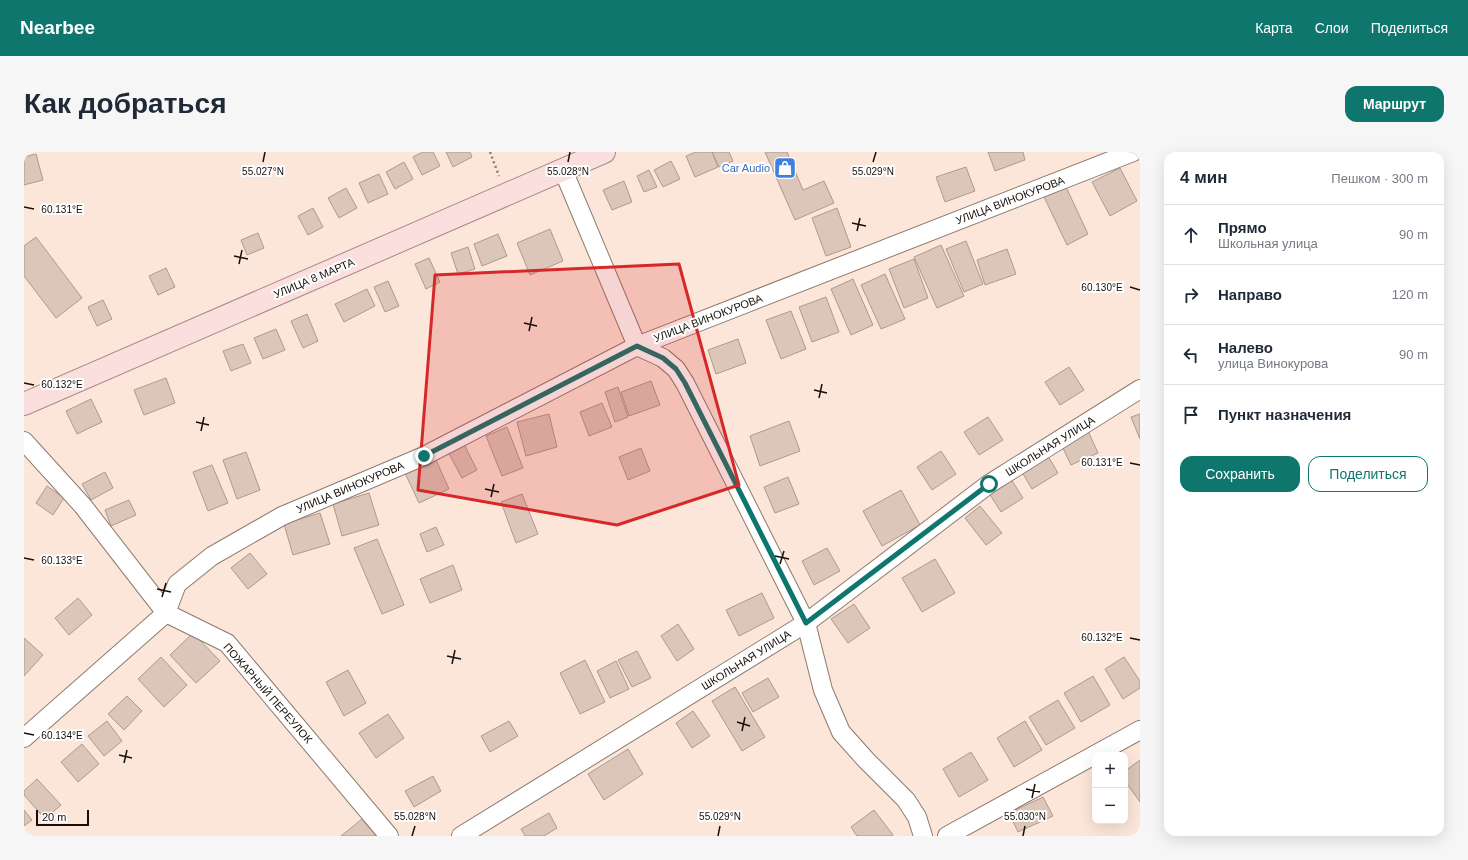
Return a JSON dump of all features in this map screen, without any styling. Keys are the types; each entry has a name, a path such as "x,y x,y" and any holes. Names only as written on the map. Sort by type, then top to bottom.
{"main road":[{"name":"УЛИЦА 8 МАРТА","path":"24,404 604,152"}],"street":[{"name":"УЛИЦА ВИНОКУРОВА","path":"24,738 166,613 177,584 219,552 282,516 424,456 637,346 1132,152"},
{"path":"563,170 637,346 663,358 676,369 685,383 806,623 823,690 841,732 866,760 906,800 917,817 922,836"},
{"name":"ШКОЛЬНАЯ УЛИЦА","path":"461,836 806,623 989,484 1140,389"},
{"name":"ПОЖАРНЫЙ ПЕРЕУЛОК","path":"24,441 83,506 166,613 227,642 389,836"},
{"path":"947,836 1140,730"}],"path":[{"path":"490,152 506,195"}],"highlighted area":[{"path":"679,264 739,485 617,525 418,490 435,275"}],"building":[{"path":"423,152 433,152 440,166 422,175 413,157"},
{"path":"446,152 470,152 472,157 453,167"},
{"path":"696,152 712,152 718,167 695,177 686,156"},
{"path":"712,152 729,152 733,161 719,167"},
{"path":"765,152 787,152 803,190 824,181 834,203 795,220"},
{"path":"988,152 1023,152 1025,160 995,171"},
{"path":"36,154 43,180 24,185 24,157"},
{"path":"671,161 680,179 663,187 654,170"},
{"path":"404,162 413,179 395,189 386,172"},
{"path":"966,167 975,191 945,202 936,177"},
{"path":"1120,168 1137,201 1110,216 1092,182"},
{"path":"649,170 657,187 644,192 637,176"},
{"path":"379,174 388,194 368,203 359,183"},
{"path":"624,181 632,202 612,210 603,190"},
{"path":"1066,187 1088,234 1067,245 1044,197"},
{"path":"346,188 357,208 339,218 328,198"},
{"path":"313,208 323,227 308,235 298,216"},
{"path":"837,208 851,247 826,256 812,218"},
{"path":"550,229 563,261 530,275 517,243"},
{"path":"258,233 264,248 247,255 241,240"},
{"path":"498,234 507,256 482,266 474,244"},
{"path":"36,237 82,298 56,318 24,276 24,246"},
{"path":"966,241 983,284 964,292 946,249"},
{"path":"941,245 964,296 937,308 914,257"},
{"path":"468,247 475,269 458,274 451,253"},
{"path":"1007,249 1016,274 985,285 977,260"},
{"path":"429,258 440,282 426,289 415,264"},
{"path":"914,259 928,298 904,308 889,269"},
{"path":"166,268 175,287 158,295 149,276"},
{"path":"885,274 905,319 881,329 861,285"},
{"path":"853,279 873,325 851,335 831,289"},
{"path":"388,281 399,306 385,312 374,287"},
{"path":"367,289 375,306 344,322 335,304"},
{"path":"826,297 839,332 812,342 799,307"},
{"path":"103,300 112,319 97,326 88,307"},
{"path":"791,311 806,349 781,359 766,320"},
{"path":"307,314 318,341 303,348 291,321"},
{"path":"276,329 285,350 263,359 254,338"},
{"path":"738,339 746,363 716,374 708,350"},
{"path":"243,344 251,363 231,371 223,351"},
{"path":"1069,367 1084,390 1060,405 1045,382"},
{"path":"166,378 175,403 144,415 134,390"},
{"path":"651,381 660,405 629,416 621,392"},
{"path":"618,387 628,417 615,422 605,392"},
{"path":"91,399 102,422 77,434 66,411"},
{"path":"602,403 612,427 589,436 580,412"},
{"path":"549,414 557,447 526,456 517,422"},
{"path":"1140,414 1140,439 1131,417"},
{"path":"988,417 1003,440 979,455 964,432"},
{"path":"789,421 800,451 760,466 750,436"},
{"path":"507,427 523,468 502,476 486,436"},
{"path":"1088,431 1098,453 1071,465 1061,444"},
{"path":"464,444 477,470 462,478 448,452"},
{"path":"641,448 650,471 628,480 619,457"},
{"path":"941,451 956,474 932,490 917,467"},
{"path":"1045,451 1058,473 1032,489 1019,467"},
{"path":"246,452 260,490 237,499 223,460"},
{"path":"436,460 449,489 419,503 405,473"},
{"path":"212,465 228,503 208,511 193,472"},
{"path":"105,472 113,488 91,500 82,484"},
{"path":"1009,476 1023,498 1001,512 987,490"},
{"path":"788,477 799,504 775,513 764,487"},
{"path":"47,486 64,498 53,515 36,503"},
{"path":"901,490 920,525 882,546 863,511"},
{"path":"369,493 379,525 342,536 333,504"},
{"path":"522,494 538,534 516,543 501,502"},
{"path":"129,500 136,515 111,526 105,510"},
{"path":"980,506 1002,533 986,545 965,518"},
{"path":"320,513 330,544 293,555 284,524"},
{"path":"436,527 444,545 427,552 420,534"},
{"path":"377,539 404,605 382,614 354,548"},
{"path":"827,548 840,571 814,585 802,561"},
{"path":"250,553 267,574 248,589 231,568"},
{"path":"935,559 955,593 922,612 902,578"},
{"path":"453,565 462,590 430,603 420,579"},
{"path":"762,593 774,618 739,636 726,610"},
{"path":"78,598 92,615 69,635 55,618"},
{"path":"854,604 870,628 848,643 831,619"},
{"path":"678,624 694,649 677,661 661,636"},
{"path":"193,633 220,661 196,683 170,655"},
{"path":"24,638 43,655 24,676"},
{"path":"637,651 651,678 632,687 618,660"},
{"path":"161,657 187,685 164,707 138,679"},
{"path":"1124,657 1140,681 1140,688 1123,699 1105,669"},
{"path":"585,660 605,702 580,714 560,673"},
{"path":"616,661 629,689 610,698 597,671"},
{"path":"348,670 366,703 344,716 326,682"},
{"path":"1093,676 1110,705 1081,722 1064,693"},
{"path":"768,678 779,697 753,712 742,693"},
{"path":"735,687 765,737 742,751 712,701"},
{"path":"127,696 142,711 124,730 108,714"},
{"path":"1058,700 1075,728 1046,745 1029,717"},
{"path":"693,711 710,736 692,748 676,723"},
{"path":"388,714 404,738 376,758 359,733"},
{"path":"107,721 122,741 104,756 88,736"},
{"path":"509,721 518,736 490,752 481,736"},
{"path":"1025,721 1042,750 1014,767 997,738"},
{"path":"82,744 99,764 78,782 61,762"},
{"path":"628,749 643,774 604,800 588,774"},
{"path":"971,752 988,780 959,797 943,769"},
{"path":"1140,760 1140,802 1128,785 1128,769"},
{"path":"433,776 441,791 414,807 405,791"},
{"path":"37,779 61,805 45,819 24,795 24,791"},
{"path":"1043,797 1053,816 1018,832 1009,813"},
{"path":"24,810 32,820 24,826"},
{"path":"874,810 893,835 857,836 851,827"},
{"path":"549,813 557,828 544,836 525,836 521,829"},
{"path":"362,819 376,836 341,836"}],"place":[{"name":"Car Audio","path":"785,168"}],"route":[{"path":"424,456 637,346 663,358 676,369 685,383 806,623 989,484"}]}
